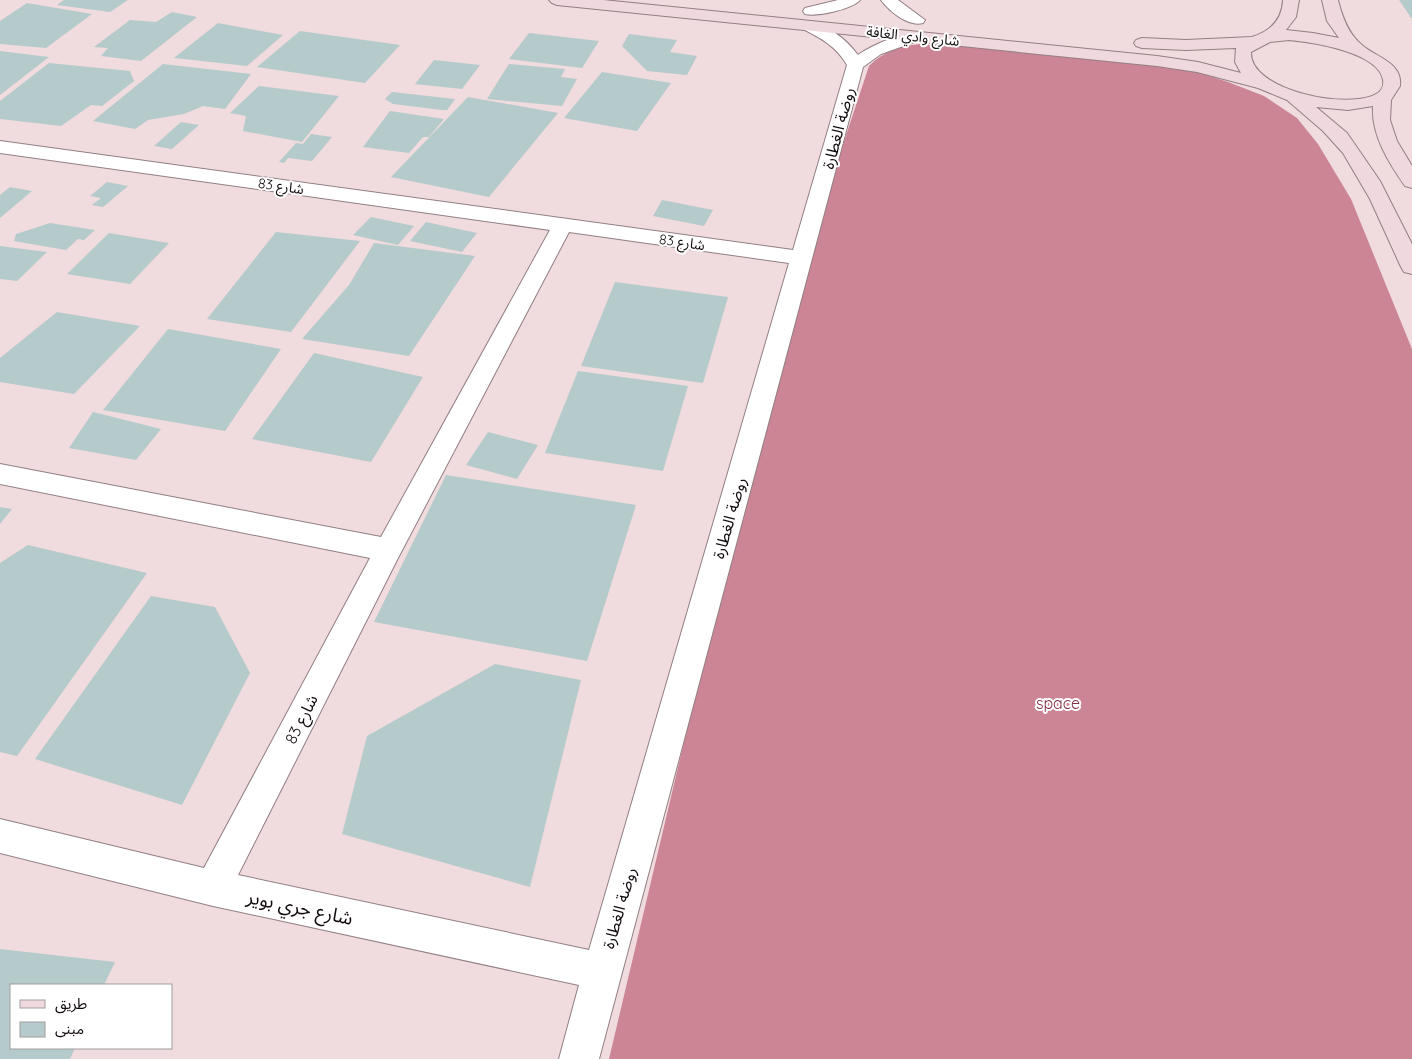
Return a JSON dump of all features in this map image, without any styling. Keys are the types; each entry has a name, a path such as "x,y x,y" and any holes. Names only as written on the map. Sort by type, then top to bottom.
{"street":[{"name":"شارع وادي الغافة","path":"557,0 810,18 917,28 1157,61 1205,69 1266,85"},
{"name":"شارع وادي الغافة","path":"708,0 810,18 859,15"},
{"path":"810,18 852,0"},
{"path":"889,0 917,28"},
{"path":"1123,41 1186,46 1253,42 1269,36 1284,26 1290,15 1291,0"},
{"path":"1330,0 1335,21 1356,49"},
{"name":"شارع وادي الغافة","path":"888,17 917,28 937,22"},
{"name":"روضة الغطارة","path":"810,18 826,34 840,43 850,53 855,65"},
{"name":"روضة الغطارة","path":"579,1059 855,65 875,50 917,28"},
{"path":"1253,42 1243,50 1242,61 1250,73 1266,85 1288,95 1315,102 1341,105 1364,104 1382,98 1391,90 1393,80 1387,69 1379,62 1356,49 1334,41 1311,36 1269,36"},
{"path":"1288,95 1316,115 1340,137 1361,165 1412,267"},
{"path":"1382,98 1381,120 1388,141 1412,182"},
{"name":"شارع 83","path":"0,147 802,258"},
{"name":"شارع 83","path":"213,888 388,550 563,225"},
{"path":"0,474 388,550"},
{"name":"شارع جري بوير","path":"0,836 213,888 602,972"}],"green space":[{"name":"space","path":"920,44 998,49 1161,66 1197,72 1228,82 1264,96 1297,118 1318,144 1351,199 1412,349 1412,1059 609,1059 728,556 810,244 869,66 893,50"}],"building":[{"path":"64,0 128,0 110,12 57,5"},
{"path":"1399,0 1412,0 1412,19"},
{"path":"27,3 92,14 46,48 0,44 0,21"},
{"path":"172,12 197,17 141,61 101,56 108,48 94,47 130,20 156,22"},
{"path":"218,23 283,35 247,66 174,58"},
{"path":"300,31 400,45 365,83 257,67"},
{"path":"529,33 599,41 582,68 509,59"},
{"path":"629,34 677,40 670,52 697,56 687,75 647,71 622,46"},
{"path":"0,51 49,57 0,95"},
{"path":"434,60 480,65 462,89 415,84"},
{"path":"49,63 130,71 134,81 102,106 91,105 61,126 0,119 0,101"},
{"path":"163,64 251,74 225,109 203,106 184,114 148,120 135,129 93,121"},
{"path":"509,64 565,69 561,77 577,79 562,106 487,99"},
{"path":"602,72 671,83 637,131 564,118"},
{"path":"259,86 339,96 302,142 243,131 246,116 230,113"},
{"path":"392,92 455,99 447,110 442,110 393,104 385,99"},
{"path":"468,97 558,113 489,197 391,177"},
{"path":"390,111 444,119 429,137 423,137 409,153 363,147"},
{"path":"181,122 199,125 172,149 154,146"},
{"path":"311,134 332,137 312,161 288,158 284,163 279,162 296,143 303,144"},
{"path":"107,182 128,186 103,207 92,205 101,198 90,196"},
{"path":"10,187 32,191 0,218 0,195"},
{"path":"662,200 713,210 704,226 653,216"},
{"path":"371,217 414,226 398,245 353,235"},
{"path":"426,222 477,233 462,252 410,241"},
{"path":"50,223 95,230 84,240 78,239 66,250 14,241 16,234"},
{"path":"276,232 360,241 291,332 207,319"},
{"path":"109,233 169,243 130,284 67,274"},
{"path":"374,243 475,256 409,356 302,339 349,285"},
{"path":"0,246 47,252 17,281 0,279"},
{"path":"615,282 728,297 703,383 581,366"},
{"path":"57,312 140,326 74,394 0,382 0,358"},
{"path":"168,329 281,349 225,431 103,410"},
{"path":"314,353 423,377 371,462 252,439"},
{"path":"578,371 688,386 663,471 545,453"},
{"path":"93,412 161,429 136,460 69,448"},
{"path":"488,432 538,445 517,479 466,465"},
{"path":"446,475 636,505 587,661 374,622"},
{"path":"0,507 12,509 0,524"},
{"path":"28,545 147,573 17,756 0,752 0,563"},
{"path":"151,596 215,607 250,673 182,805 35,759"},
{"path":"495,664 581,680 530,887 342,834 367,736"},
{"path":"0,949 115,962 104,984 10,984 10,1049 75,1049 70,1059 0,1059"}]}
